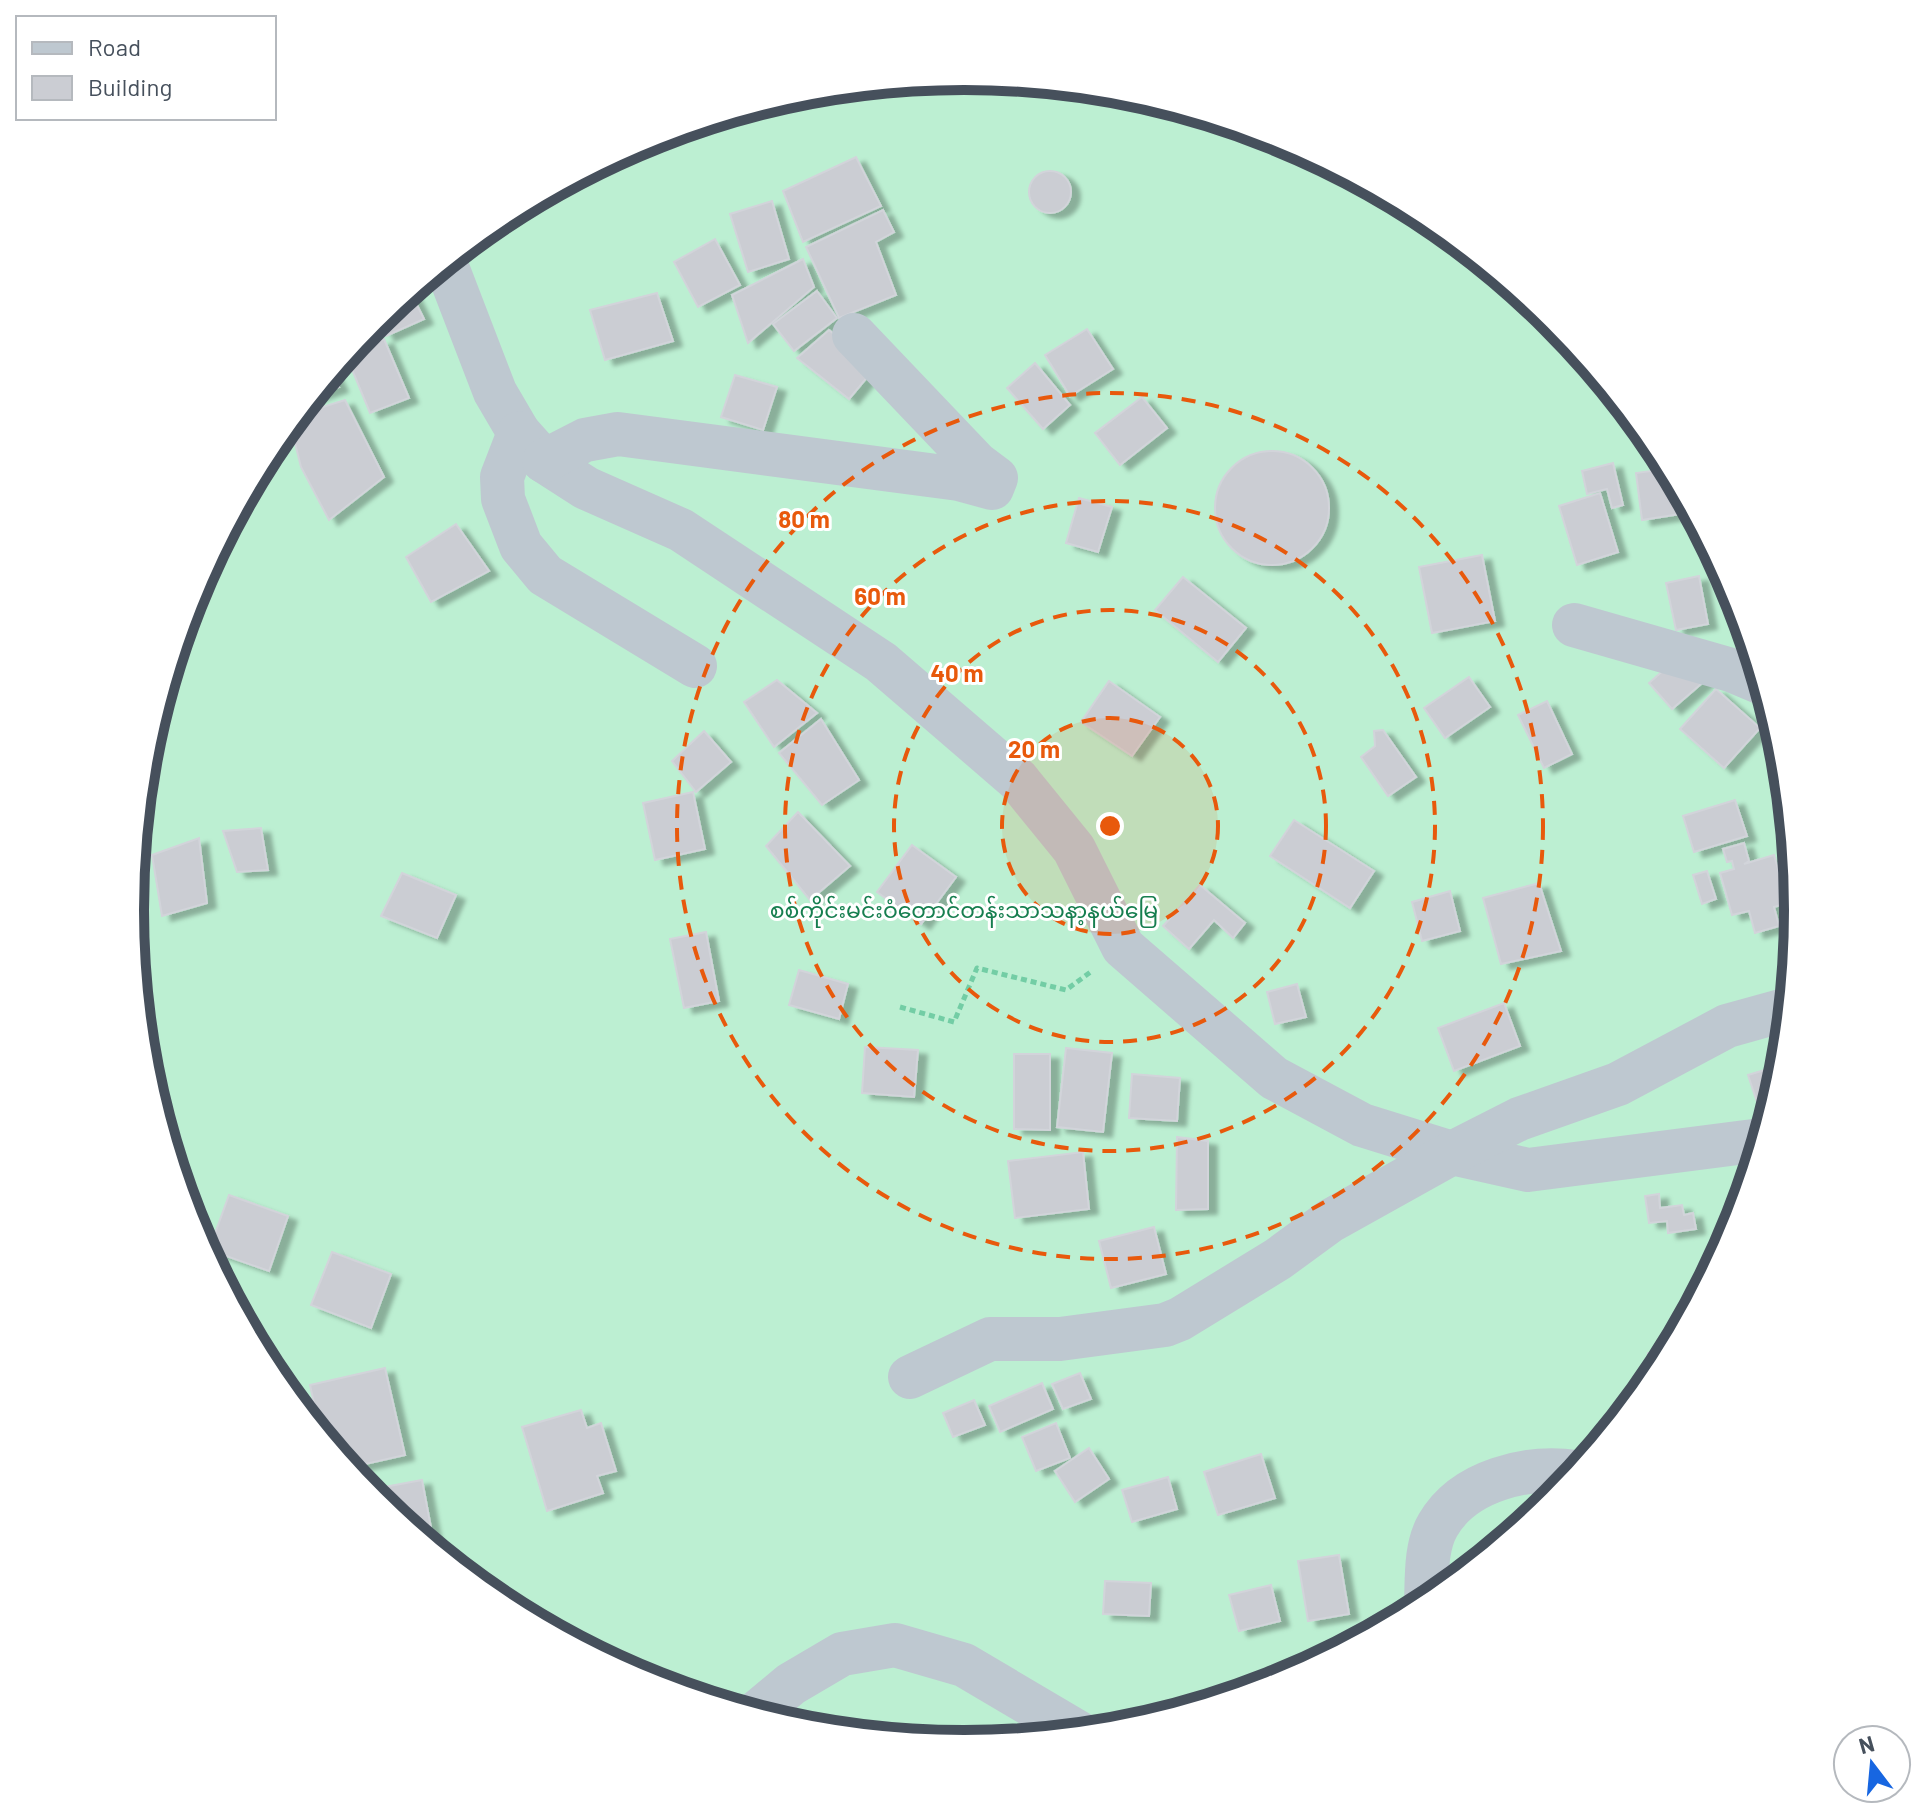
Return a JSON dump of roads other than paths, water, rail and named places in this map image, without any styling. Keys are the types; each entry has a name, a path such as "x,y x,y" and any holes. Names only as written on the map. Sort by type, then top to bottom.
{"street":[{"path":"449,272 495,392 531,447 586,488 681,530 881,662 1018,780 1074,849 1123,947 1274,1078 1362,1125 1452,1153 1528,1170 1750,1141"},
{"path":"695,666 545,575 521,546 503,499 502,477 531,447 618,434 959,479 992,488 996,478 976,463 854,335"},
{"path":"1574,625 1750,678"},
{"path":"910,1377 990,1339 1060,1339 1165,1325 1180,1319 1278,1259 1330,1221 1452,1153 1519,1119 1618,1084 1727,1026 1777,1012"},
{"path":"1427,1587 1429,1553 1438,1525 1464,1496 1502,1477 1563,1470"},
{"path":"766,1705 791,1684 842,1654 895,1645 964,1665 1063,1724"}],"park label":[{"name":"စစ်ကိုင်းမင်းဝံတောင်တန်းသာသနာ့နယ်မြေ","path":"964,910"}]}
